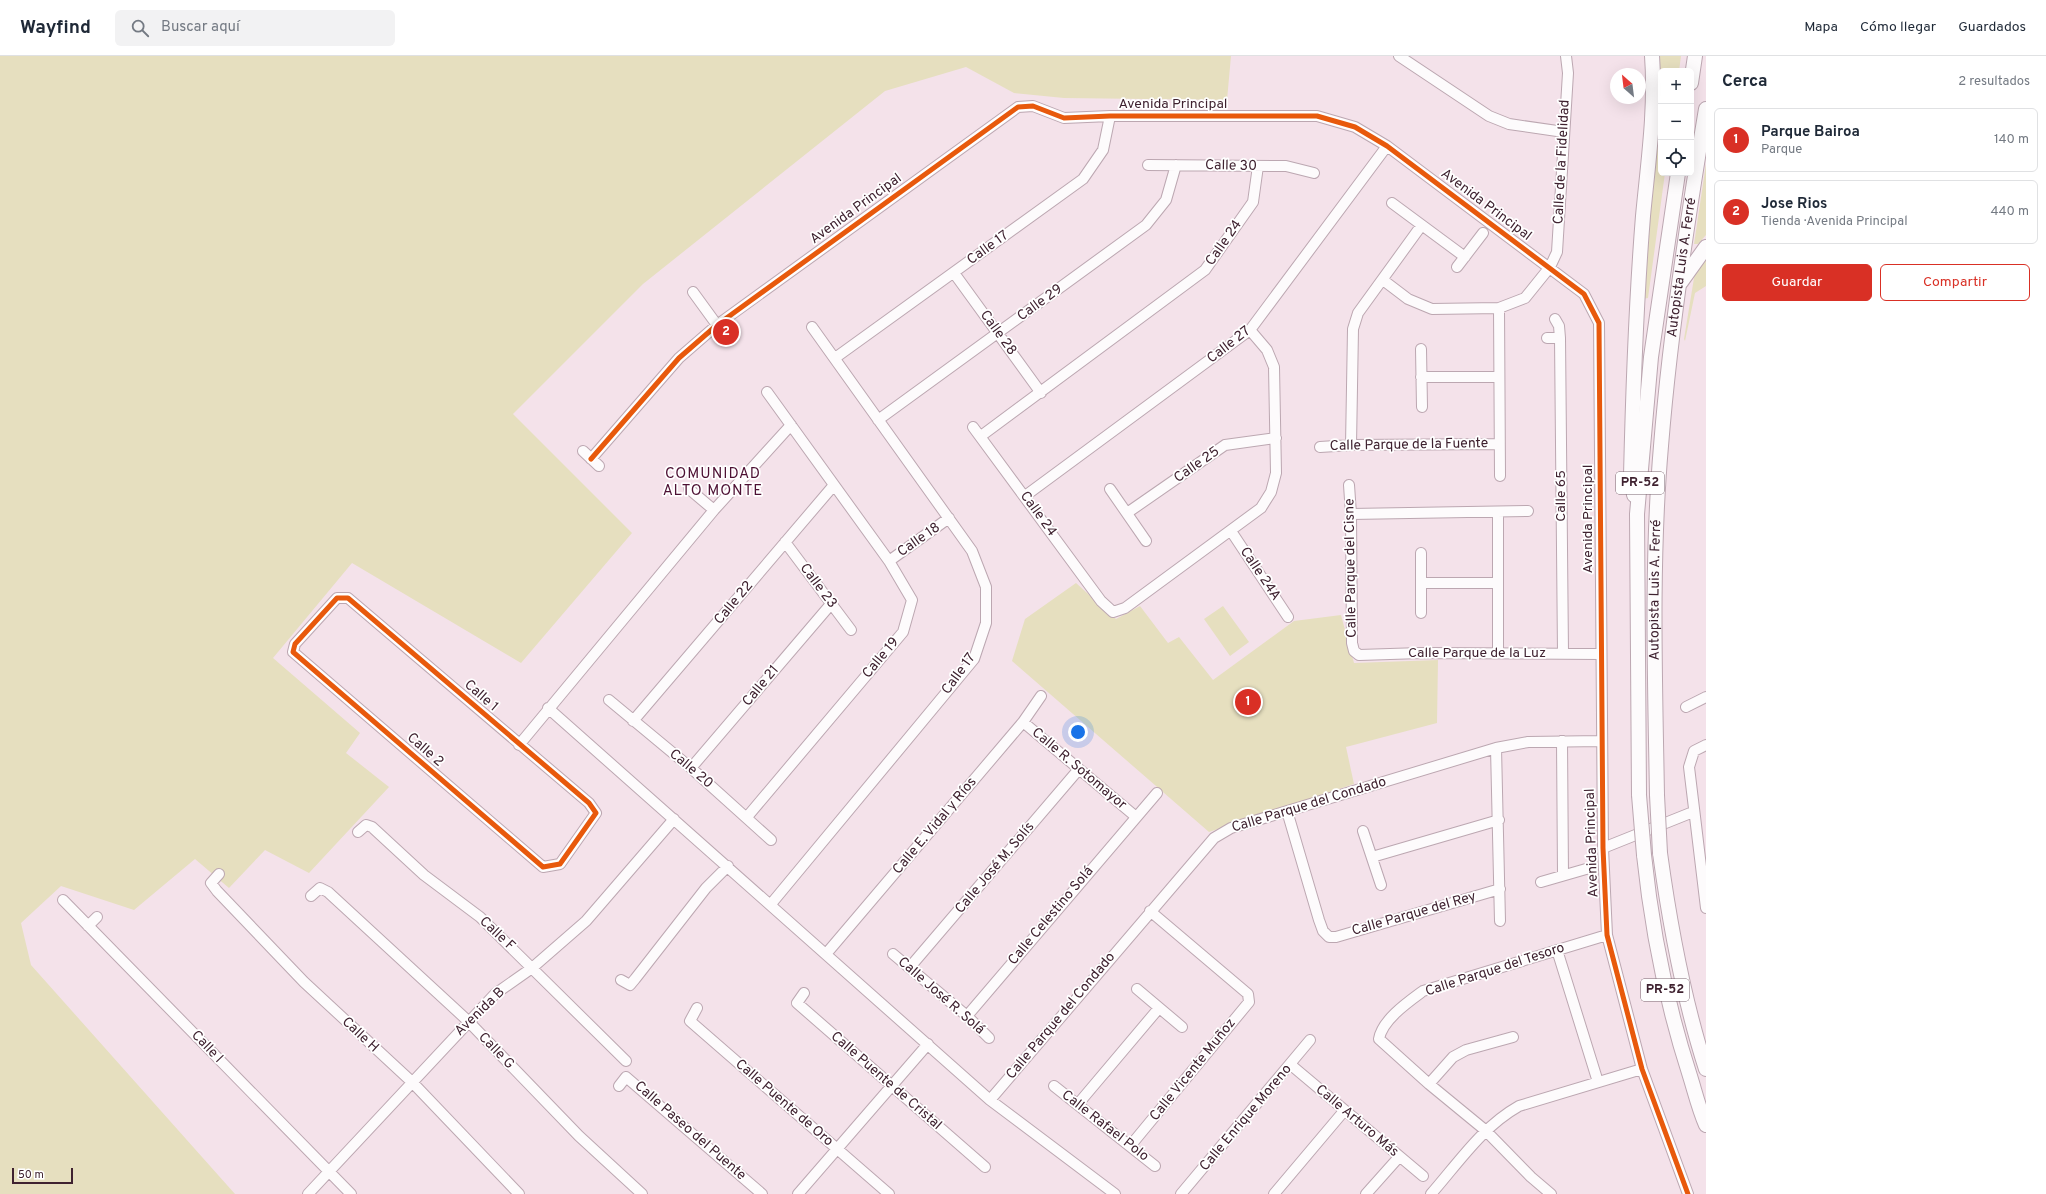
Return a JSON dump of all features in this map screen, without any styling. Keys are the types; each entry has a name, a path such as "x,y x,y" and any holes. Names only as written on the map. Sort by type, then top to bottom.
{"highway":[{"path":"1637,514 1631,476 1634,356 1643,216 1650,148 1654,86 1652,56"},
{"path":"1693,68 1695,56"},
{"name":"Autopista Luis A. Ferré","path":"1706,118 1678,286 1661,446 1655,594 1657,795 1660,853 1668,916 1682,981 1706,1069"},
{"name":"Autopista Luis A. Ferré","path":"1678,176 1651,357 1637,514 1639,795 1650,908 1660,970 1681,1050 1705,1123"},
{"path":"1678,286 1706,247"}],"street":[{"path":"1399,56 1489,116 1509,124 1564,132"},
{"name":"Calle de la Fidelidad","path":"1383,280 1408,300 1432,309 1498,308 1525,298 1550,267 1557,252 1568,73 1566,56"},
{"name":"Avenida Principal","path":"583,451 595,462 679,358 717,325 1018,107 1034,106 1064,118 1110,116 1317,116 1355,126 1387,146 1584,294 1598,323 1603,848 1607,936 1642,1069 1688,1194"},
{"name":"Calle 17","path":"835,358 1083,179 1103,150 1110,116"},
{"name":"Calle 27","path":"1025,496 1250,330 1387,146"},
{"name":"Calle 30","path":"1148,164 1286,166 1314,173"},
{"name":"Calle 29","path":"878,420 1146,225 1166,200 1176,165"},
{"name":"Calle 24","path":"1250,330 1267,350 1274,367 1276,473 1271,492 1261,508 1231,531 1124,608 1113,612 1101,602 982,436 1205,270 1253,202 1258,166"},
{"path":"1392,203 1421,226 1465,257"},
{"path":"1351,444 1353,329 1358,313 1421,226"},
{"path":"1457,267 1483,233"},
{"name":"Calle 28","path":"954,272 1041,393"},
{"path":"693,292 717,325"},
{"path":"1498,308 1500,476"},
{"name":"Calle 65","path":"1554,319 1559,326 1560,338 1563,653"},
{"name":"Calle 17","path":"770,904 974,659 986,623 986,587 972,551 812,327"},
{"path":"1547,338 1560,338"},
{"path":"1421,349 1422,407"},
{"path":"1421,377 1498,377"},
{"name":"Calle 19","path":"747,817 903,632 912,600 889,561 767,392"},
{"path":"519,745 556,698 714,510 791,425"},
{"path":"973,427 982,436"},
{"name":"Calle 25","path":"1127,513 1225,446 1276,438"},
{"name":"Calle Parque de la Fuente","path":"1320,447 1351,444 1499,444"},
{"name":"Calle 22","path":"633,721 834,485"},
{"name":"Calle Parque del Cisne","path":"1349,485 1351,514 1352,643 1354,651"},
{"path":"689,489 714,510"},
{"path":"1110,489 1146,541"},
{"path":"1351,514 1528,511"},
{"path":"1498,512 1498,653"},
{"name":"Calle 18","path":"889,561 949,518"},
{"name":"Calle 24A","path":"1231,531 1288,617"},
{"name":"Calle 23","path":"785,542 851,630"},
{"path":"1421,553 1421,613"},
{"path":"1421,583 1498,582"},
{"name":"Calle 2","path":"348,598 337,598 295,644 293,652 543,867 560,864 596,813"},
{"name":"Calle 1","path":"348,598 589,803 596,813"},
{"name":"Calle 21","path":"691,768 831,604"},
{"name":"Calle Parque de la Luz","path":"1354,651 1359,655 1498,653 1601,654"},
{"name":"Calle E. Vidal y Ríos","path":"826,954 1023,722 1041,696"},
{"path":"1686,707 1706,697"},
{"name":"Calle 20","path":"609,700 691,768 771,840"},
{"path":"548,708 728,866 990,1100 1115,1194"},
{"name":"Calle R. Sotomayor","path":"1023,722 1135,816"},
{"path":"1562,741 1563,875"},
{"name":"Calle Parque del Condado","path":"990,1100 1150,911 1214,838 1231,828 1496,748 1528,742 1602,741"},
{"path":"1706,745 1694,751 1689,767 1693,812 1706,908"},
{"path":"1496,748 1499,820 1500,921"},
{"name":"Calle José M. Solís","path":"910,967 1079,769"},
{"name":"Calle Celestino Solá","path":"967,1016 1135,816 1157,793"},
{"name":"Calle Parque del Rey","path":"1287,811 1319,920 1323,931 1329,937 1336,937 1500,889"},
{"path":"1603,848 1693,812"},
{"name":"Avenida B","path":"308,1194 494,994 532,968 586,921 674,819"},
{"path":"1372,857 1499,820"},
{"name":"Calle F","path":"358,832 366,825 372,827 424,875 480,917 626,1061"},
{"path":"1363,831 1381,885"},
{"path":"622,980 630,985 706,888 728,866"},
{"path":"1541,882 1586,869"},
{"name":"Calle H","path":"219,874 211,882 217,891 304,982 412,1082 519,1194"},
{"name":"Calle G","path":"311,896 320,888 328,892 468,1021 579,1136 642,1194"},
{"name":"Calle I","path":"62,900 351,1194"},
{"name":"Calle Vicente Muñoz","path":"1132,1145 1249,1002 1248,994 1150,911"},
{"path":"88,926 97,917"},
{"name":"Calle Parque del Tesoro","path":"1429,1084 1379,1039 1380,1032 1402,1007 1423,991 1607,936"},
{"path":"1557,950 1598,1082"},
{"name":"Calle José R. Solá","path":"893,954 967,1016 990,1038"},
{"path":"1136,989 1182,1027"},
{"name":"Calle Puente de Cristal","path":"804,994 797,1003 985,1167"},
{"name":"Calle Puente de Oro","path":"697,1008 690,1021 889,1194"},
{"path":"1078,1104 1159,1008"},
{"path":"1513,1037 1466,1050 1453,1057 1429,1084 1485,1130 1531,1177 1551,1194"},
{"name":"Calle Enrique Moreno","path":"1181,1194 1291,1065 1310,1040"},
{"path":"798,1194 928,1044"},
{"name":"Calle Arturo Más","path":"1291,1065 1399,1157 1424,1176"},
{"path":"1436,1192 1485,1130 1502,1115 1519,1106 1642,1069"},
{"name":"Calle Paseo del Puente","path":"619,1086 626,1077 762,1194"},
{"name":"Calle Rafael Polo","path":"1054,1086 1132,1145 1155,1166"},
{"path":"1274,1194 1344,1111"},
{"path":"1366,1194 1399,1157"}],"shaded area":[{"path":"0,56 1231,56 1227,100 1064,98 1014,93 966,67 885,91 643,284 513,414 632,533 521,663 352,563 273,658 360,733 346,753 389,787 309,873 265,850 229,888 195,859 134,910 61,886 21,923 31,965 235,1194 0,1194"},
{"path":"1658,56 1681,56 1679,68 1658,68 1658,176 1665,176 1648,298 1642,299"},
{"path":"1706,164 1706,235 1698,244 1694,244"},
{"path":"1706,255 1706,286 1695,293 1685,341 1684,339 1695,272"},
{"path":"1076,583 1116,619 1140,606 1168,643 1179,637 1213,680 1294,621 1341,615 1354,663 1438,660 1437,723 1346,747 1354,784 1209,832 1012,661 1025,619"},
{"path":"1223,606 1249,642 1230,656 1204,619"}],"cycle path":[{"path":"591,459 679,358 717,325 1018,107 1033,106 1064,118 1110,116 1317,116 1355,127 1387,146 1584,294 1599,323 1603,848 1607,935 1642,1069 1688,1194"},
{"path":"337,598 348,598 589,803 596,813 560,864 543,867 293,652 295,644 337,598"}],"place":[{"name":"Jose Rios","path":"726,332"},
{"name":"Parque Bairoa","path":"1248,702"}],"district":[{"name":"COMUNIDAD ALTO MONTE","path":"713,482"}]}
